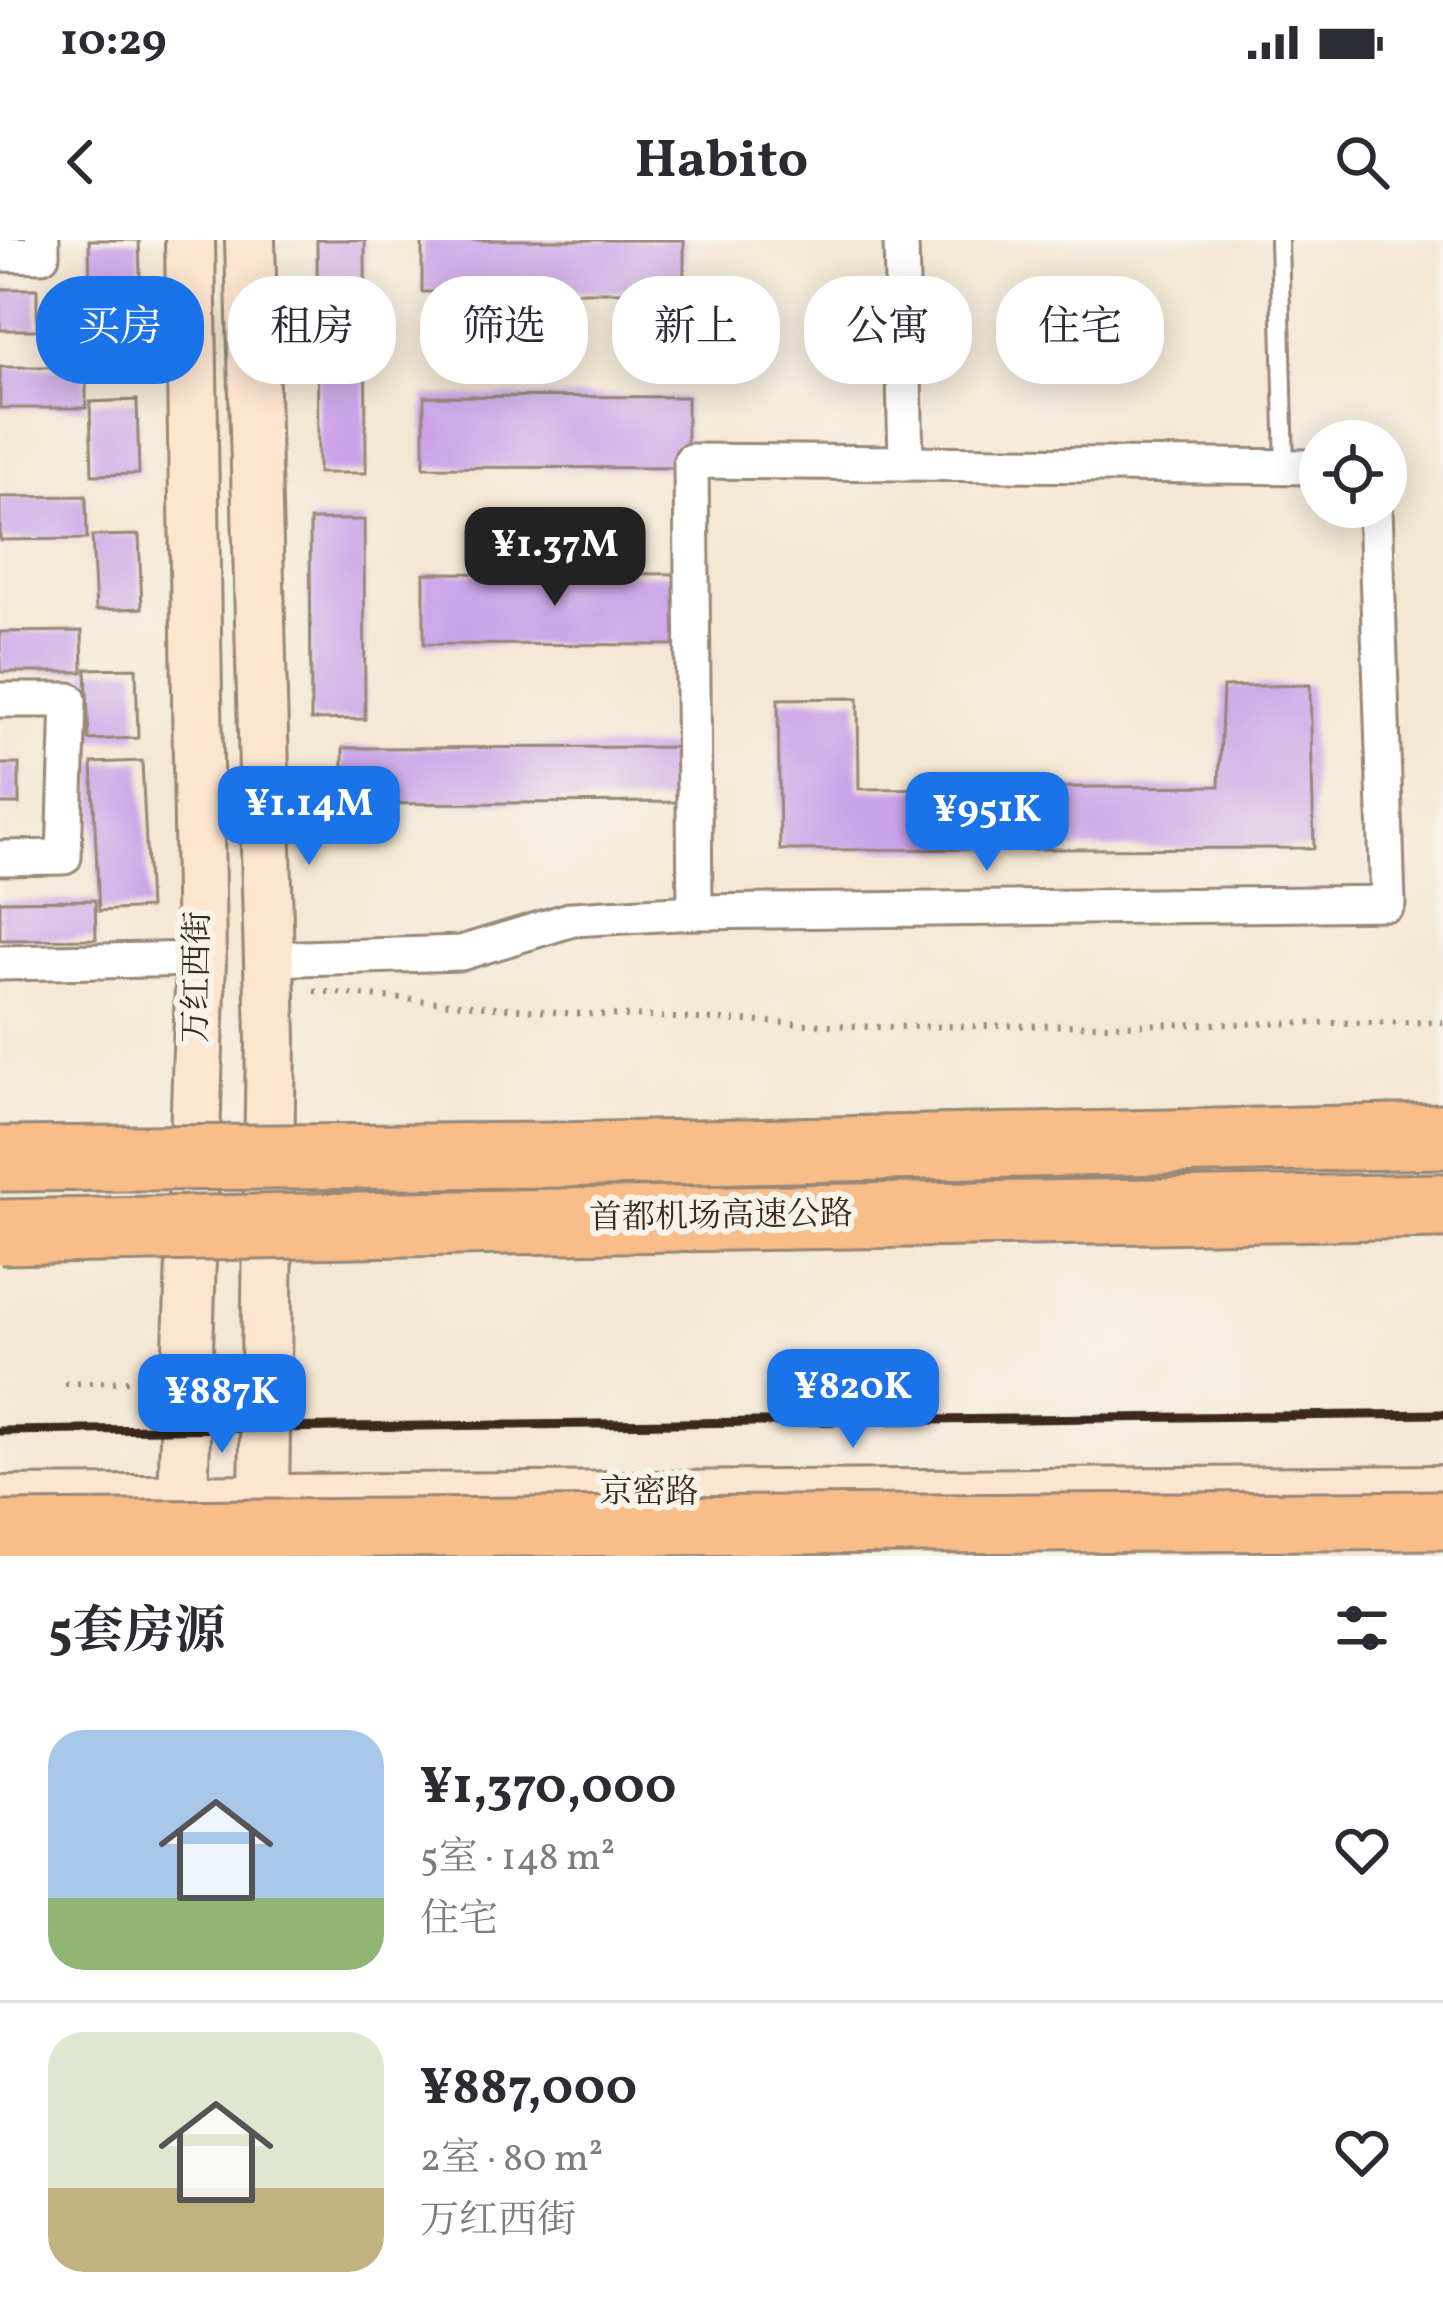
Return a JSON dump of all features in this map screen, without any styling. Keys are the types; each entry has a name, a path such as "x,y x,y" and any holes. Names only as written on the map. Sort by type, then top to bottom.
{"highway":[{"name":"首都机场高速公路","path":"0,1159 557,1155 1443,1136"},
{"name":"首都机场高速公路","path":"0,1232 1443,1206"},
{"path":"0,1531 1443,1520"}],"main road":[{"name":"万红西街","path":"183,1499 202,959 190,240"},
{"name":"万红西街","path":"250,240 288,958 264,1497"},
{"name":"京密路","path":"0,1502 1443,1490"}],"street":[{"path":"0,254 42,255 42,240"},
{"path":"901,240 906,463"},
{"path":"694,912 692,461 1299,467"},
{"path":"288,958 461,952 573,920 694,912 1388,903 1376,528"},
{"path":"0,700 69,700 64,857 0,858"},
{"path":"0,963 202,959"},
{"path":"264,1497 296,1556"},
{"path":"166,1556 183,1499"}],"lane":[{"path":"1280,240 1285,467"}],"path":[{"path":"288,958 306,990 564,1013 876,1027 1443,1022"},
{"path":"65,1384 186,1378"}],"building":[{"path":"89,240 139,240 140,276 90,276"},
{"path":"317,240 365,240 365,276 317,276"},
{"path":"422,240 684,240 684,276 612,276 612,292 588,292 588,276 422,276"},
{"path":"0,289 36,289 36,330 0,330"},
{"path":"0,367 36,367 36,384 86,384 86,408 0,408"},
{"path":"318,384 366,384 366,473 318,473"},
{"path":"424,396 687,397 687,468 424,467"},
{"path":"137,400 139,474 92,475 90,402"},
{"path":"86,496 87,539 0,540 0,497"},
{"path":"310,520 364,520 365,719 311,720"},
{"path":"139,535 142,608 96,610 92,536"},
{"path":"424,573 686,574 686,645 424,644"},
{"path":"82,631 83,672 0,672 0,632"},
{"path":"136,668 138,738 89,740 86,669"},
{"path":"1310,685 1314,848 780,850 778,699 858,698 859,789 1219,786 1223,687"},
{"path":"687,747 687,802 343,804 343,748"},
{"path":"142,761 149,908 99,911 92,763"},
{"path":"0,764 19,764 19,804 0,804"},
{"path":"95,900 96,939 0,940 0,901"}],"railway":[{"path":"0,1431 1443,1414"}]}
